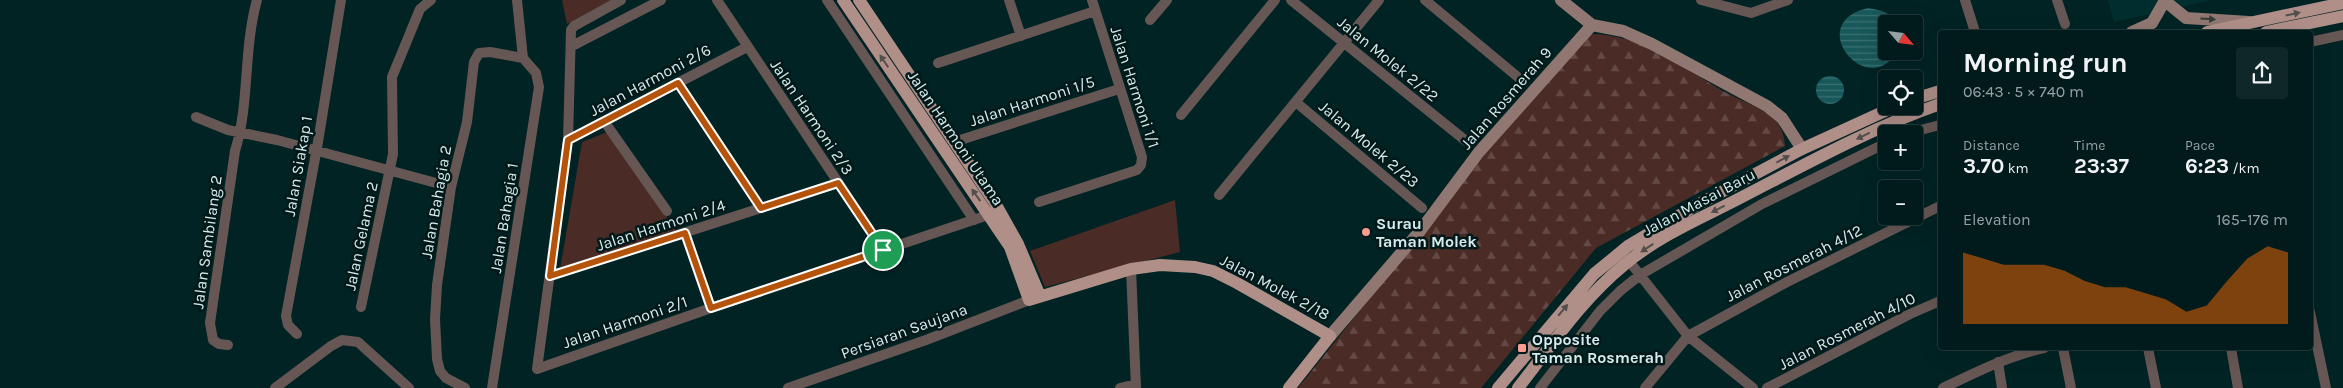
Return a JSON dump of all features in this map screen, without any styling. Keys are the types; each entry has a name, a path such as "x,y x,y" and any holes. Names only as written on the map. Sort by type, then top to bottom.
{"main road":[{"name":"Jalan Harmoni Utama","path":"843,0 1018,244 1034,298"},
{"name":"Jalan Harmoni Utama","path":"859,0 954,142 995,213"},
{"path":"2217,30 2343,3"},
{"path":"2276,30 2343,16"},
{"path":"1923,96 1938,92"},
{"name":"Jalan Masai Baru","path":"1518,388 1594,294 1629,261 1665,237 1784,175 1907,115 1938,105"},
{"name":"Jalan Masai Baru","path":"1498,388 1580,290 1610,260 1654,230 1802,148 1878,114"},
{"path":"1784,175 1800,163 1803,156 1802,148"},
{"name":"Jalan Molek 2/18","path":"1034,298 1131,269 1160,265 1214,271 1330,336"},
{"name":"Jalan Rosmerah 9","path":"1289,388 1330,336"}],"street":[{"path":"241,125 249,33 257,0"},
{"name":"Jalan Siakap 1","path":"297,334 288,325 286,316 317,150 341,0"},
{"path":"517,0 523,58"},
{"name":"Jalan Harmoni 2/1","path":"621,0 574,26 571,30 568,140 537,369 711,308 995,213"},
{"path":"572,46 661,0"},
{"name":"Jalan Harmoni 2/3","path":"717,0 883,250"},
{"path":"827,0 974,220"},
{"path":"1009,0 1021,36"},
{"name":"Jalan Harmoni 1/1","path":"1039,202 1137,170 1141,165 1142,157 1092,0"},
{"path":"1150,20 1167,0"},
{"path":"1180,115 1275,0"},
{"name":"Jalan Molek 2/22","path":"1291,0 1466,141"},
{"path":"1219,195 1297,103 1379,0"},
{"path":"1425,0 1519,78"},
{"path":"1560,0 1592,25 1623,31 1645,41 1767,106 1782,118 1802,148"},
{"path":"1701,0 1721,3 1751,13 1788,0"},
{"path":"1965,0 1974,30"},
{"path":"2057,0 2065,24"},
{"name":"Jalan Gelama 2","path":"361,307 390,170 394,141 391,103 392,77 420,9 430,1"},
{"path":"2136,30 2152,23 2164,1 2186,18 2256,22"},
{"path":"938,63 1095,11"},
{"name":"Jalan Rosmerah 9","path":"1330,336 1420,230 1479,152 1592,25"},
{"path":"2313,41 2343,35"},
{"name":"Jalan Harmoni 2/6","path":"568,140 747,47"},
{"name":"Jalan Bahagia 2","path":"465,388 442,374 437,359 435,319 437,285 451,187 467,122 474,62 479,53 490,52 523,58"},
{"name":"Jalan Bahagia 1","path":"492,388 539,88 536,73 523,58"},
{"path":"678,83 761,208"},
{"name":"Jalan Harmoni 1/5","path":"954,142 1119,89"},
{"name":"Jalan Molek 2/23","path":"1297,103 1422,208"},
{"path":"196,117 241,125 317,150 451,187"},
{"path":"604,121 668,212"},
{"name":"Jalan Sambilang 2","path":"228,345 219,344 213,340 210,323 235,151 241,125"},
{"path":"1923,129 1938,126"},
{"path":"1540,388 1600,312 1620,291 1640,275 1762,204 1878,147"},
{"name":"Jalan Harmoni 2/4","path":"550,276 838,183"},
{"name":"Jalan Rosmerah 4/12","path":"1688,336 1787,282 1938,207"},
{"path":"685,233 711,308"},
{"path":"1629,261 1688,336 1751,388"},
{"path":"1120,388 1136,386 1131,269"},
{"name":"Persiaran Saujana","path":"788,388 926,340 1034,298"},
{"name":"Jalan Rosmerah 4/10","path":"1767,388 1910,314 1938,302"},
{"path":"2313,326 2326,388"},
{"path":"1645,388 1688,336"},
{"path":"275,388 331,346 342,340 358,342 409,388"},
{"path":"1943,388 1998,362 2034,350"},
{"path":"2063,350 2071,388"},
{"path":"2148,350 2156,388"},
{"path":"2230,350 2238,388"},
{"path":"1998,362 2002,388"}],"shaded area":[{"path":"2108,0 2212,0 2114,22"},
{"path":"1868,8 1885,12 1889,15 1878,15 1878,60 1889,60 1885,64 1871,68 1858,64 1847,54 1841,42 1841,28 1849,16"},
{"path":"1830,76 1840,80 1844,90 1840,100 1830,104 1820,100 1816,90 1820,80"}],"green space":[{"path":"562,0 611,0 567,24"},
{"path":"1588,34 1607,35 1642,45 1675,62 1723,91 1763,111 1774,118 1778,124 1785,146 1596,248 1481,388 1298,388 1521,109"},
{"path":"607,132 676,230 560,269 582,142"},
{"path":"1175,200 1180,252 1045,287 1030,251"}],"place":[{"name":"Surau Taman Molek","path":"1366,232"},
{"name":"Opposite Taman Rosmerah","path":"1522,348"}],"route":[{"path":"678,83 761,208 838,183 883,250 711,308 685,233 550,276 568,140 678,83"}]}
